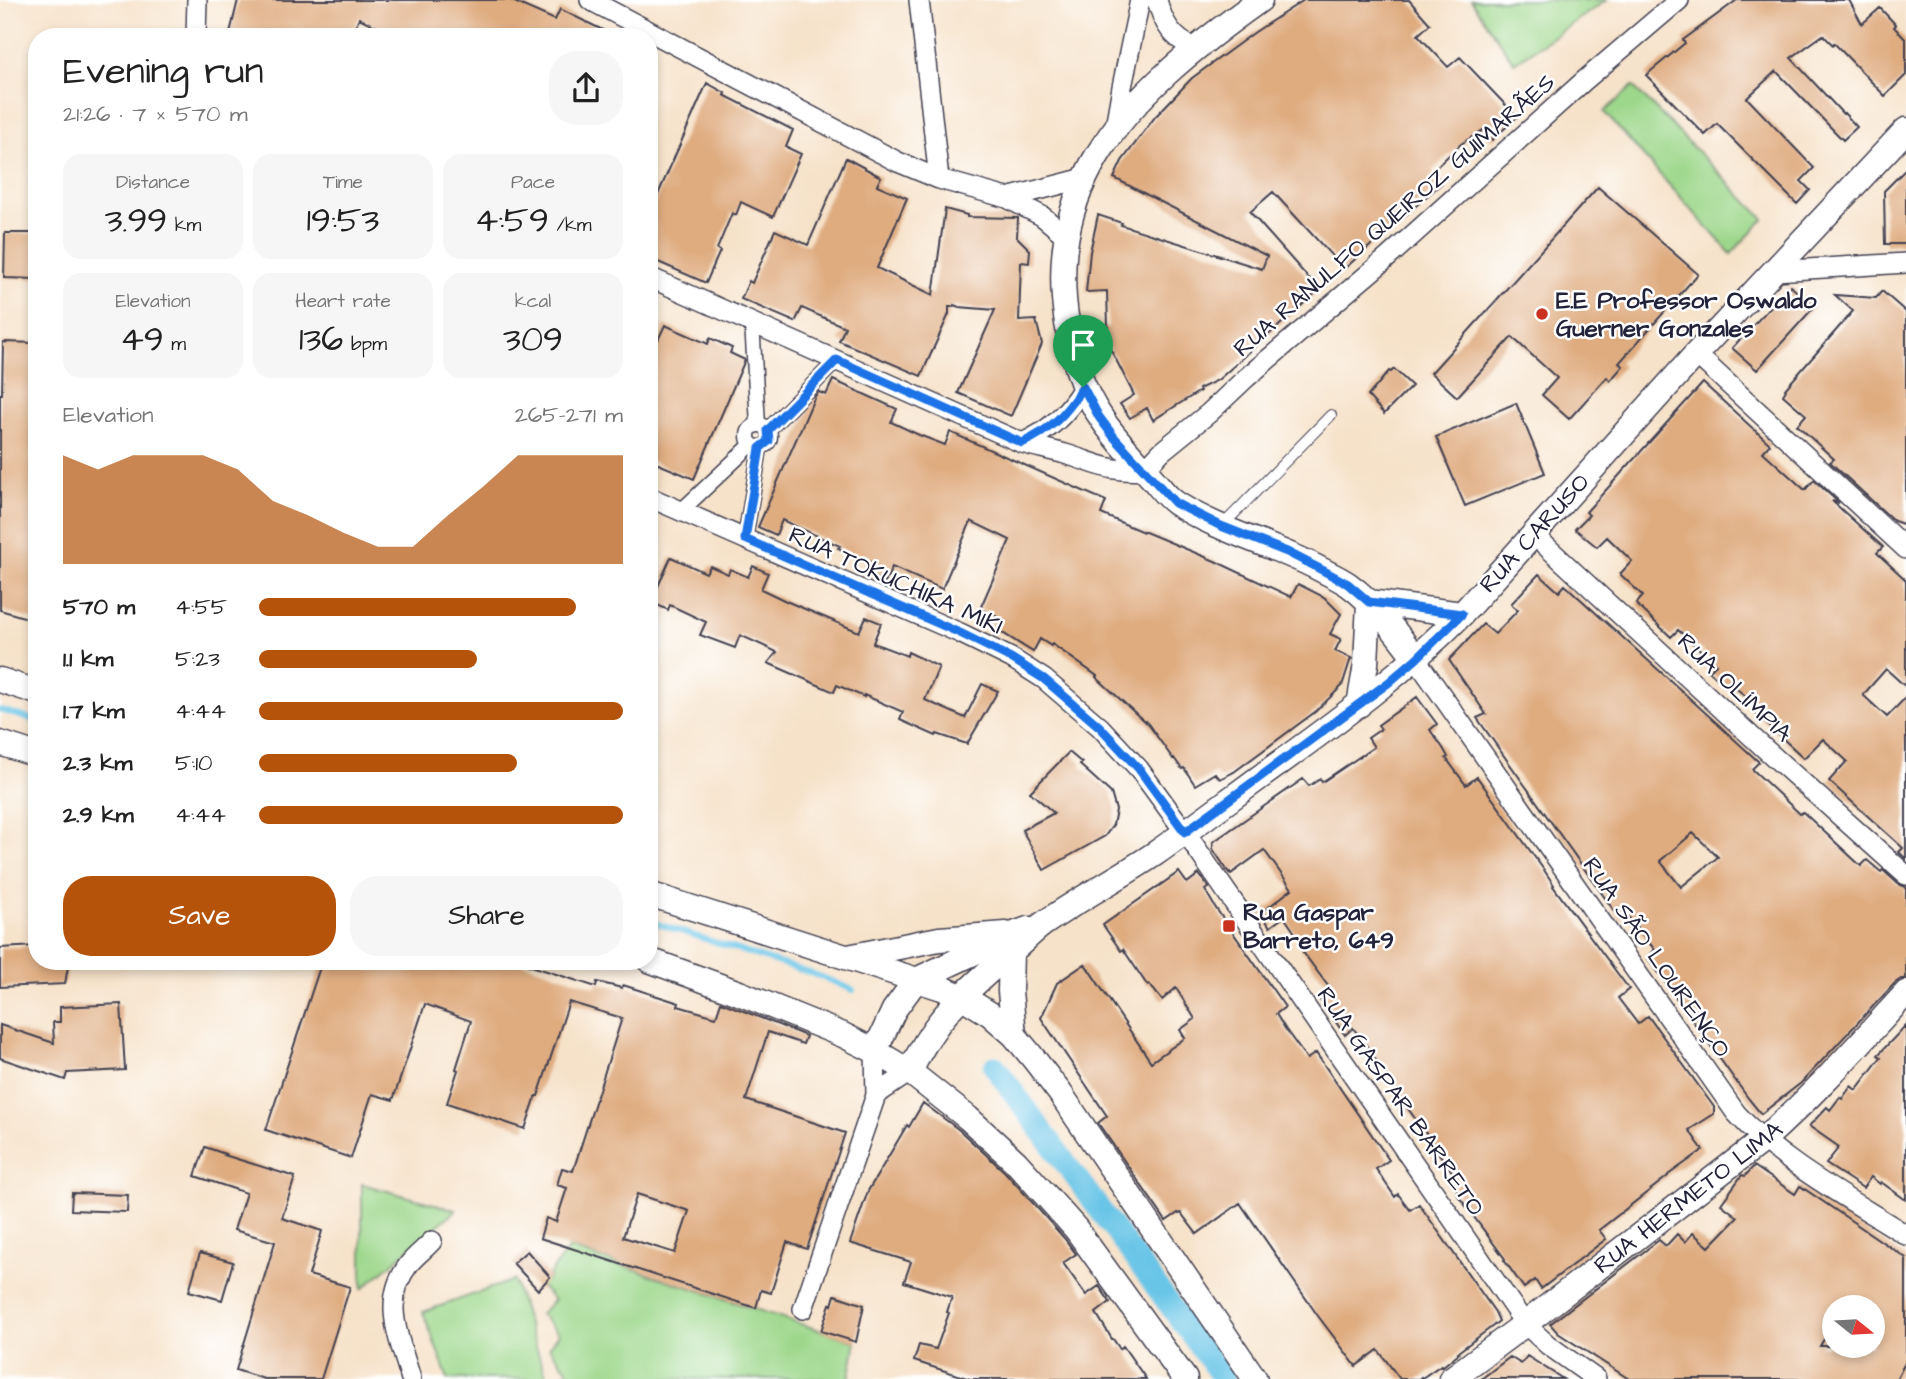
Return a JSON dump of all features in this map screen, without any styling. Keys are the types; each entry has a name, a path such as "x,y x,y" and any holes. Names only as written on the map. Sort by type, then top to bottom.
{"street":[{"path":"196,28 197,0"},
{"path":"590,0 643,28"},
{"path":"919,0 939,179"},
{"path":"1115,127 1140,0"},
{"path":"1157,0 1171,33 1194,48"},
{"path":"1260,0 1194,48 1160,79 1115,127 1098,153 1075,202 1066,236 1062,276 1065,312 1074,355 1083,387 1099,417 1175,503 1221,526 1287,552 1348,584 1369,602 1399,635 1416,659"},
{"name":"RUA RANULFO QUEIROZ GUIMARÃES","path":"1144,470 1162,451 1386,259 1585,80 1679,0"},
{"path":"658,36 898,162 939,179 1007,198 1042,216 1066,236"},
{"name":"RUA CARUSO","path":"912,985 1013,943 1114,880 1185,832 1359,705 1416,659 1462,614 1696,354 1906,130"},
{"path":"1007,198 1085,178"},
{"path":"1775,271 1906,263"},
{"path":"658,281 1022,443 1064,453 1112,470 1144,470"},
{"path":"681,511 755,446 769,441 763,428 752,322"},
{"path":"1696,354 1906,549"},
{"path":"763,428 837,360"},
{"path":"1022,443 1053,426 1073,404 1083,387"},
{"path":"745,539 755,446"},
{"name":"RUA TOKUCHIKA MIKI","path":"658,501 960,633 1011,658 1044,679 1100,727 1139,769 1185,832"},
{"name":"RUA OLÍMPIA","path":"1533,534 1906,875"},
{"path":"1369,602 1462,614"},
{"path":"1359,705 1366,664 1369,602"},
{"name":"RUA SÃO LOURENÇO","path":"1416,659 1736,1113 1763,1140 1794,1163 1906,1235"},
{"path":"0,680 28,689"},
{"path":"0,743 28,752"},
{"name":"RUA GASPAR BARRETO","path":"1185,832 1525,1324 1548,1345 1596,1379"},
{"path":"658,897 846,958 954,1004 990,1014 1014,1035 1060,1093 1255,1379"},
{"path":"846,958 939,939 974,935 1013,943 1010,992 1014,1035"},
{"name":"RUA CARUSO","path":"913,1065 935,1026 1013,943"},
{"path":"658,963 843,1035 877,1045 913,1065 1016,1162 1076,1229 1185,1379"},
{"path":"803,1309 876,1095 877,1045 894,1010 912,985"},
{"name":"RUA HERMETO LIMA","path":"1451,1379 1763,1140 1793,1113 1906,993"},
{"path":"876,1095 913,1065"},
{"path":"411,1379 394,1318 393,1296 398,1280 409,1263 432,1241"}],"lane":[{"path":"1221,526 1331,415"}],"green space":[{"path":"1471,0 1607,0 1514,63"},
{"path":"1633,86 1764,219 1731,254 1604,112"},
{"path":"362,1184 456,1210 362,1289"},
{"path":"569,1248 856,1342 849,1379 564,1379 562,1377 568,1371 549,1347 559,1334 540,1314 554,1300 540,1286 550,1277"},
{"path":"514,1280 548,1379 448,1379 423,1312"}],"building":[{"path":"238,0 510,0 555,20 560,9 599,28 380,28 359,18 355,28 231,28"},
{"path":"1304,0 1409,0 1430,24 1418,35 1448,67 1460,57 1517,117 1492,140 1483,130 1461,144 1432,171 1442,183 1344,269 1273,192 1250,212 1319,290 1218,380 1199,389 1200,391 1153,420 1147,408 1130,418 1120,404 1134,395 1108,344 1096,347 1091,331 1108,327 1107,291 1086,292 1090,252 1098,215 1122,223 1121,225 1262,269 1267,256 1114,178 1122,161 1155,117 1192,78"},
{"path":"1737,0 1849,0 1862,24 1880,8 1906,40 1906,75 1885,96 1823,35 1791,58 1857,127 1843,140 1776,71 1747,98 1814,168 1801,181 1810,190 1797,204 1717,124 1705,135 1646,75 1685,43 1683,40"},
{"path":"707,83 725,93 724,95 793,130 786,147 801,154 773,217 741,202 736,215 732,213 706,283 658,262 658,195"},
{"path":"846,158 881,177 877,185 907,198 877,268 933,295 945,209 967,217 1018,218 1017,237 1030,250 1029,263 1021,262 1019,321 1036,320 1042,344 1011,416 958,393 995,310 954,305 949,307 949,314 921,376 839,341 845,327 802,308 795,322 741,299 749,281 752,283 775,230 808,245"},
{"path":"1906,169 1906,244 1885,244 1884,191"},
{"path":"1598,187 1698,274 1619,363 1623,366 1610,381 1607,377 1569,419 1542,395 1557,378 1512,337 1457,397 1431,373"},
{"path":"5,233 28,233 28,279 4,278"},
{"path":"1790,286 1815,306 1757,370 1732,348"},
{"path":"1882,291 1906,312 1906,525 1894,521 1830,462 1834,459 1797,425 1806,415 1783,395 1785,389 1853,311 1835,295 1876,298"},
{"path":"665,325 708,344 710,338 732,348 730,353 745,360 694,479 658,464 658,340"},
{"path":"3,342 28,343 28,618 0,610"},
{"path":"1394,369 1412,386 1384,414 1368,396 1389,371"},
{"path":"833,380 897,409 891,422 919,435 945,445 950,432 1106,501 1101,514 1215,561 1291,597 1298,584 1324,597 1341,614 1330,634 1341,639 1335,651 1351,658 1342,686 1315,712 1234,772 1220,779 1215,773 1195,785 1146,721 1097,676 1052,644 1051,646 1040,639 1033,652 990,628 996,616 980,609 1010,540 971,521 942,589 892,567 885,583 867,575 872,563 782,520 776,535 758,527 815,396 819,392 826,395"},
{"path":"1703,383 1770,444 1763,452 1805,490 1814,480 1839,503 1832,501 1883,547 1877,553 1906,580 1906,687 1886,669 1863,695 1887,717 1906,697 1906,859 1899,852 1903,848 1829,781 1847,761 1823,739 1804,758 1757,715 1761,710 1736,688 1732,692 1709,671 1716,664 1678,630 1671,637 1636,604 1643,596 1620,574 1632,561 1607,537 1597,547 1575,529 1589,515 1586,512"},
{"path":"1516,403 1545,473 1465,506 1436,437"},
{"path":"671,557 706,573 710,566 728,574 730,569 748,577 753,566 768,573 761,589 859,632 866,617 881,623 873,643 907,656 908,652 939,667 925,700 965,718 982,684 998,691 967,744 937,734 936,736 900,720 903,712 864,695 837,685 834,692 768,663 777,652 740,635 735,648 700,635 706,622 670,605 668,610 658,605 658,586"},
{"path":"1539,574 1559,592 1565,585 1759,762 1752,769 1800,814 1803,812 1861,866 1867,860 1906,887 1906,979 1895,983 1801,1083 1761,1114 1647,957 1655,950 1626,914 1620,919 1477,718 1486,714 1449,660 1483,624 1495,634 1518,610 1511,604","holes":["1693,833 1718,857 1681,887 1660,861"]},
{"path":"1417,697 1437,724 1430,730 1443,748 1448,757 1446,758 1466,785 1477,777 1629,989 1618,998 1638,1024 1648,1016 1714,1107 1714,1114 1689,1130 1703,1150 1599,1230 1606,1239 1541,1289 1535,1280 1524,1288 1457,1194 1459,1193 1450,1181 1456,1177 1366,1045 1353,1028 1345,1035 1320,1000 1331,990 1300,948 1304,946 1284,917 1270,927 1261,913 1292,889 1264,850 1231,874 1213,849 1213,842 1303,779 1309,786 1320,779 1322,782 1374,747 1368,738 1381,729 1378,725"},
{"path":"1069,752 1111,793 1116,810 1113,825 1105,836 1044,870 1022,830 1054,813 1030,792"},
{"path":"1179,872 1187,883 1199,874 1209,888 1205,890 1215,907 1285,1007 1276,1014 1286,1030 1307,1059 1316,1053 1389,1160 1376,1169 1395,1197 1398,1194 1410,1210 1419,1204 1495,1312 1499,1321 1442,1367 1441,1365 1422,1378 1400,1379 1378,1350 1356,1366 1240,1203 1197,1234 1181,1213 1166,1221 1098,1123 1107,1116 1041,1018 1057,983 1085,964 1151,1062 1185,1038 1180,1030 1195,1019 1176,988 1162,1000 1149,984 1147,985 1103,925"},
{"path":"28,946 28,970 67,970 65,984 0,987 0,948"},
{"path":"319,970 544,970 596,987 597,982 622,988 623,985 716,1017 721,1002 806,1036 803,1044 768,1032 746,1100 845,1133 807,1249 787,1242 771,1293 761,1290 756,1308 540,1238 546,1218 556,1222 567,1188 557,1185 562,1168 573,1171 622,1018 569,1002 525,1129 447,1103 471,1021 425,1004 393,1100 372,1094 351,1158 266,1130","holes":["637,1194 689,1211 675,1253 623,1237"]},
{"path":"121,1004 125,1070 67,1073 65,1080 0,1058 0,1025 54,1043 53,1022 60,1022 60,1007"},
{"path":"1906,1025 1906,1200 1871,1177 1863,1188 1826,1164 1839,1147 1809,1126 1827,1107 1830,1110 1840,1097 1842,1099 1851,1086 1856,1090 1881,1057 1878,1055"},
{"path":"923,1103 958,1129 1005,1172 1064,1238 1076,1254 1063,1263 1086,1295 1099,1286 1110,1302 1096,1313 1112,1339 1120,1349 1123,1346 1146,1379 970,1379 914,1361 919,1345 936,1349 952,1297 904,1282 911,1262 850,1243 868,1191"},
{"path":"205,1147 295,1177 282,1218 322,1231 309,1275 350,1287 321,1379 264,1379 236,1370 275,1242 234,1230 246,1193 195,1176"},
{"path":"1754,1166 1795,1194 1800,1186 1906,1258 1906,1361 1896,1379 1629,1379 1558,1333 1550,1324 1659,1240 1666,1246 1677,1234 1685,1242 1693,1233 1709,1247 1738,1217 1721,1204 1742,1175 1745,1176"},
{"path":"72,1193 128,1195 127,1212 71,1210"},
{"path":"527,1251 550,1277 538,1290 513,1263"},
{"path":"200,1253 233,1262 222,1300 189,1291"},
{"path":"835,1295 864,1305 856,1342 821,1331"},
{"path":"1527,1356 1563,1379 1481,1379 1510,1357 1521,1364"}],"waterway":[{"path":"0,710 28,718"},
{"path":"658,924 822,977 853,990"},
{"path":"995,1067 1224,1379"}],"place":[{"name":"E.E Professor Oswaldo Guerner Gonzales","path":"1542,314"},
{"name":"Rua Gaspar Barreto, 649","path":"1229,926"}],"route":[{"path":"837,360 1022,443 1053,426 1073,404 1083,387 1099,417 1114,437 1175,503 1221,526 1287,552 1348,584 1369,602 1462,614 1388,683 1185,832 1139,769 1100,727 1044,679 1011,658 960,633 745,539 760,448 769,441 768,430 837,360"}]}
